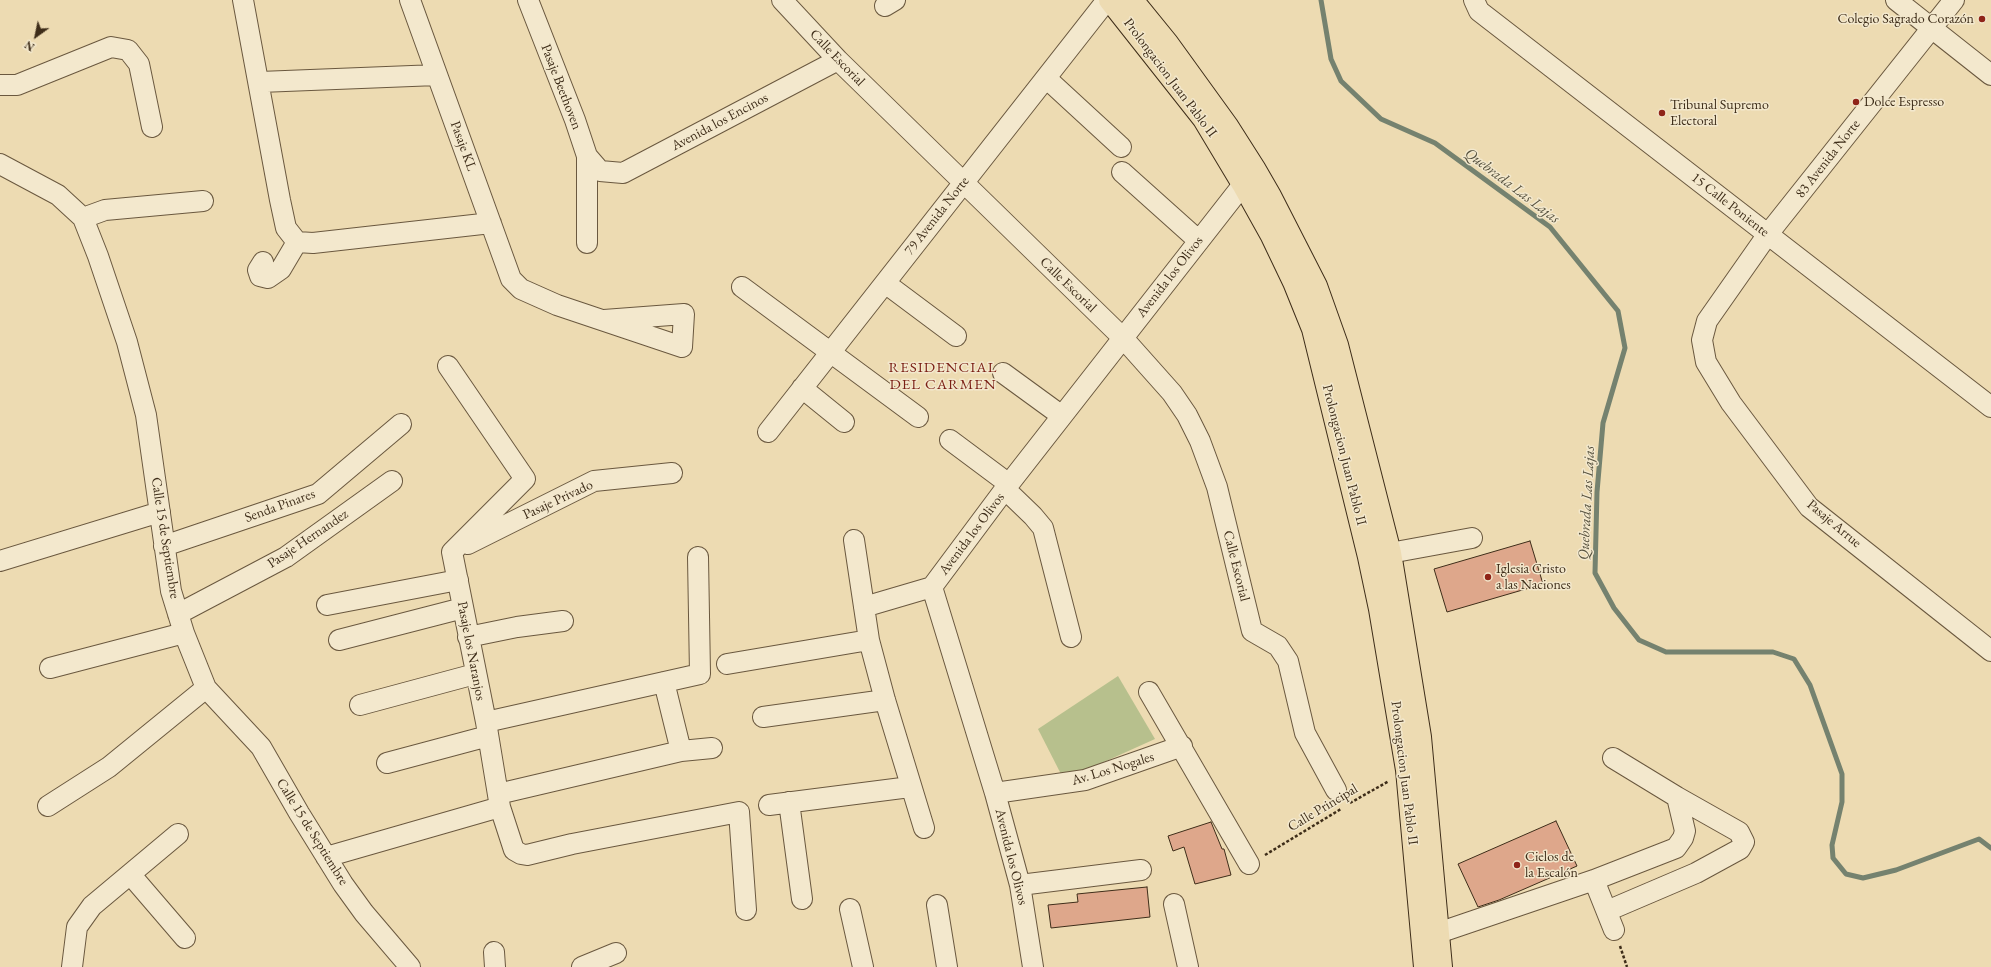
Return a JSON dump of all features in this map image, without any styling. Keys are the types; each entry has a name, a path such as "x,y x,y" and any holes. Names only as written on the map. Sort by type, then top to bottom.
{"main road":[{"name":"Prolongacion Juan Pablo II","path":"1109,0 1249,177 1306,265 1325,307 1337,344 1390,552 1420,737 1441,967"},
{"name":"Prolongacion Juan Pablo II","path":"1132,0 1167,43 1223,119 1249,177 1272,236 1291,275 1317,343 1380,609 1407,770 1425,967"}],"street":[{"path":"243,0 260,82 286,228 296,242"},
{"name":"Pasaje KL","path":"410,0 511,279 521,289 580,314 604,320"},
{"name":"Pasaje Beethoven","path":"528,0 575,120 587,156 600,171"},
{"name":"Calle Escorial","path":"782,0 838,60 1123,338 1172,393 1187,415 1200,441 1217,488 1252,631 1278,646 1288,661 1305,733 1336,790"},
{"name":"79 Avenida Norte","path":"768,432 1109,0"},
{"path":"1896,0 1991,75"},
{"name":"83 Avenida Norte","path":"1707,321 1768,234 1954,0"},
{"name":"15 Calle Poniente","path":"1480,4 1768,234 1991,407"},
{"path":"0,85 17,85 111,47 128,50 139,64 152,127"},
{"name":"Avenida los Encinos","path":"600,171 623,173 838,60"},
{"path":"260,82 437,75"},
{"path":"1046,78 1121,147"},
{"path":"587,156 587,243"},
{"name":"Calle 15 de Septiembre","path":"0,164 58,195 83,218 98,256 127,342 146,415 171,591 184,632 206,688 261,747 326,857 364,913 410,967"},
{"path":"1122,172 1198,241"},
{"name":"Avenida los Olivos","path":"1033,967 1020,885 995,794 932,587 1007,487 1249,177"},
{"path":"83,218 105,210 202,201"},
{"path":"296,242 313,243 491,223"},
{"path":"263,262 258,270 260,276 268,278 281,269 296,242"},
{"path":"885,282 956,336"},
{"path":"742,287 918,417"},
{"name":"Pasaje Arrue","path":"1707,321 1702,340 1706,362 1731,403 1809,507 1991,651"},
{"path":"448,366 525,479 452,552"},
{"path":"1003,373 1062,416"},
{"path":"802,388 844,422"},
{"name":"Senda Pinares","path":"164,546 318,494 401,424"},
{"path":"950,440 1007,487 1043,528 1071,637"},
{"name":"Pasaje Privado","path":"452,552 594,481 672,473"},
{"name":"Pasaje Hernandez","path":"178,614 286,557 392,481"},
{"path":"0,560 160,512"},
{"path":"1390,552 1472,538"},
{"path":"854,540 869,640 910,787 924,828"},
{"name":"Pasaje los Naranjos","path":"452,552 487,729 499,801 514,850 521,854 527,855 572,844 739,812 746,910"},
{"path":"387,764 487,729 664,682 700,674 698,557"},
{"path":"327,605 458,580"},
{"path":"864,607 932,587"},
{"path":"339,640 463,608"},
{"path":"468,637 517,627 563,621"},
{"path":"50,668 184,632"},
{"path":"727,664 869,640"},
{"path":"360,705 475,674"},
{"path":"664,682 681,751"},
{"path":"48,806 104,771 206,688"},
{"path":"1148,692 1182,746 1249,864"},
{"path":"763,717 885,700"},
{"name":"Av. Los Nogales","path":"995,794 1085,780 1182,746"},
{"path":"326,857 499,801 681,751 712,748"},
{"path":"1607,911 1677,882 1740,849 1744,842 1739,832 1676,797 1613,758"},
{"path":"769,805 910,787"},
{"path":"1438,933 1594,880 1678,846 1683,838 1685,830 1676,797"},
{"path":"789,802 802,900"},
{"path":"72,967 77,927 92,906 178,834"},
{"path":"1020,885 1141,870"},
{"path":"130,874 185,938"},
{"path":"1594,880 1614,930"},
{"path":"1174,904 1188,967"},
{"path":"937,905 947,967"},
{"path":"850,909 863,967"},
{"path":"582,967 616,953"}],"path":[{"name":"Calle Principal","path":"1249,864 1407,770"}],"green space":[{"path":"1118,676 1155,739 1064,780 1038,729"}],"building":[{"name":"Iglesia Cristo a las Naciones","path":"1530,541 1543,584 1447,612 1434,569"},
{"name":"Cielos de la Escalón","path":"1556,821 1577,866 1499,900 1478,907 1458,864"},
{"path":"1211,822 1222,849 1224,849 1231,875 1195,884 1184,847 1173,851 1168,836"},
{"path":"1147,887 1150,917 1051,928 1048,905 1078,902 1077,894"}],"waterway":[{"name":"Quebrada Las Lajas","path":"1321,0 1331,59 1341,81 1381,119 1435,143 1550,227 1618,311 1625,348 1603,423 1597,492 1595,573 1614,608 1639,640 1666,652 1773,652 1794,659 1810,685 1842,774 1842,802 1832,845 1833,858 1846,874 1863,878 1896,870 1979,839 1991,848"}],"place":[{"name":"Colegio Sagrado Corazón","path":"1982,19"},
{"name":"Dolce Espresso","path":"1856,102"},
{"name":"Tribunal Supremo Electoral","path":"1662,113"},
{"name":"Iglesia Cristo a las Naciones","path":"1488,577"},
{"name":"Cielos de la Escalón","path":"1517,865"}],"district":[{"name":"RESIDENCIAL DEL CARMEN","path":"943,376"}]}
